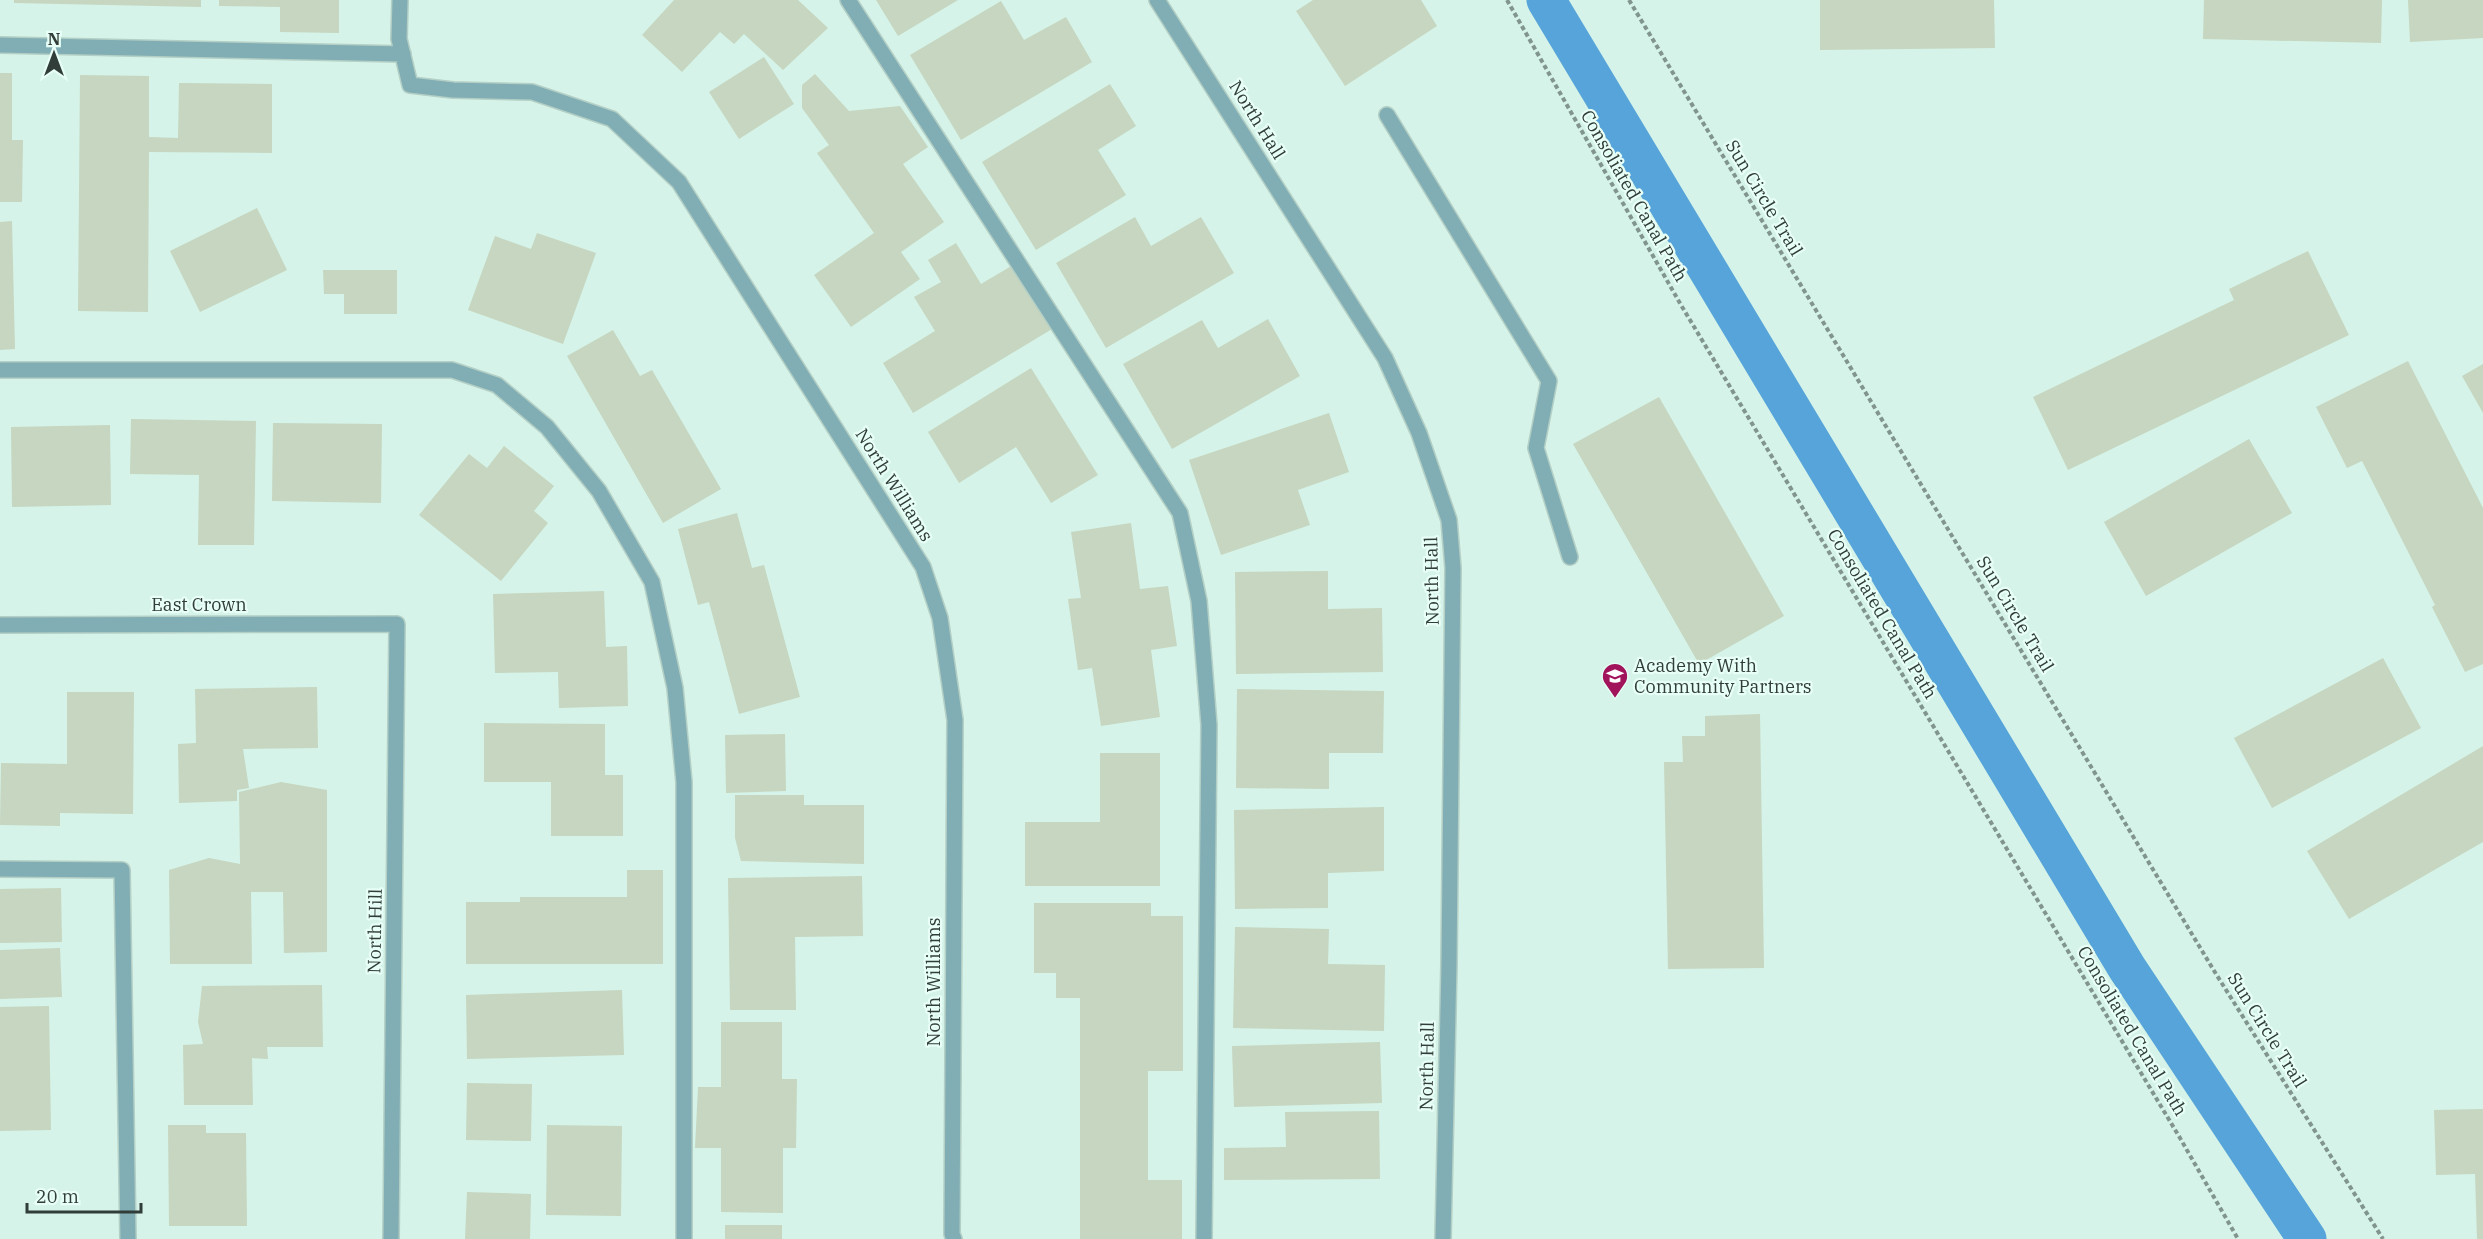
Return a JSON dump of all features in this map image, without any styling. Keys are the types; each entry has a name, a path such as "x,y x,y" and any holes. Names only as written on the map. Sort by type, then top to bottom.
{"street":[{"name":"North Williams","path":"400,0 399,39 410,85 453,90 532,92 612,119 679,182 923,567 940,618 956,720 952,1238"},
{"path":"848,0 1180,513 1199,601 1209,725 1204,1239"},
{"name":"North Hall","path":"1157,0 1385,358 1419,433 1449,520 1453,568 1449,964 1443,1239"},
{"path":"0,45 403,54"},
{"path":"1387,114 1549,381 1536,448 1570,557"},
{"path":"0,370 452,370 497,385 547,427 599,491 652,582 675,688 684,782 684,1239"},
{"name":"East Crown","path":"0,625 397,624"},
{"name":"North Hill","path":"392,1239 397,624"},
{"path":"0,869 122,870 128,1239"}],"path":[{"name":"Consoliated Canal Path","path":"1507,0 1681,305 2174,1128 2238,1239"},
{"name":"Sun Circle Trail","path":"1629,0 2216,974 2383,1239"}],"building":[{"path":"14,0 201,0 201,7 14,3"},
{"path":"219,0 339,0 339,33 280,32 280,7 219,6"},
{"path":"674,0 798,0 828,28 783,70 744,34 734,44 720,32 682,72 642,35"},
{"path":"876,0 958,0 898,36"},
{"path":"1313,0 1421,0 1437,26 1345,86 1296,11"},
{"path":"1820,0 1994,0 1995,48 1820,50"},
{"path":"2204,0 2382,0 2381,43 2203,39"},
{"path":"2408,0 2483,0 2483,38 2410,42"},
{"path":"1001,1 1024,40 1066,17 1092,62 961,140 910,55"},
{"path":"764,57 794,104 739,139 709,92"},
{"path":"0,73 12,73 12,140 23,140 22,202 0,202"},
{"path":"815,74 849,111 900,106 928,147 903,164 944,222 901,252 920,279 851,327 814,275 874,233 817,153 829,145 802,108 802,85"},
{"path":"80,75 149,76 149,137 178,138 179,83 272,84 272,153 149,152 148,312 78,311"},
{"path":"1110,84 1136,126 1098,150 1126,195 1036,250 982,162"},
{"path":"257,208 287,270 200,312 170,251"},
{"path":"1135,217 1151,246 1201,217 1234,273 1106,348 1056,263"},
{"path":"12,221 15,349 0,350 0,222"},
{"path":"537,233 596,253 563,344 468,310 495,236 531,249"},
{"path":"956,243 981,284 1013,265 1052,329 913,413 883,363 935,331 914,297 941,282 928,260"},
{"path":"2308,251 2349,335 2068,470 2033,397 2234,300 2229,289"},
{"path":"323,270 397,270 397,314 344,314 344,294 324,294"},
{"path":"1268,319 1300,376 1172,449 1123,364 1202,320 1218,348"},
{"path":"613,330 640,376 652,370 721,489 663,523 567,356"},
{"path":"2408,361 2483,508 2483,664 2465,672 2432,607 2435,605 2362,461 2347,468 2316,407"},
{"path":"2483,364 2483,413 2462,376"},
{"path":"1031,368 1098,475 1051,503 1016,447 959,483 928,432"},
{"path":"1659,397 1784,616 1699,664 1573,444"},
{"path":"1329,413 1349,472 1298,490 1310,525 1221,555 1189,460"},
{"path":"131,419 256,421 254,545 198,545 199,475 130,474"},
{"path":"273,423 382,424 381,503 272,501"},
{"path":"110,425 111,505 12,507 11,427"},
{"path":"2249,439 2292,513 2146,596 2104,522"},
{"path":"504,446 554,486 534,511 548,523 501,581 419,515 469,454 487,468"},
{"path":"737,513 752,568 764,565 800,697 739,714 709,602 698,605 678,529"},
{"path":"1131,523 1140,589 1168,586 1177,646 1151,650 1160,717 1101,726 1092,668 1078,670 1068,599 1081,598 1071,532"},
{"path":"1328,571 1328,609 1382,608 1383,672 1236,674 1235,572"},
{"path":"604,591 606,647 627,646 628,706 559,708 558,672 495,673 493,594"},
{"path":"2383,658 2421,728 2272,808 2234,738"},
{"path":"317,687 318,748 243,749 249,788 237,790 237,801 179,803 178,744 196,743 195,689"},
{"path":"1237,689 1384,691 1383,753 1329,753 1329,789 1236,788"},
{"path":"67,692 134,692 133,814 60,813 60,826 0,825 1,763 67,764"},
{"path":"1760,714 1764,968 1668,969 1664,762 1683,762 1682,736 1705,736 1705,716"},
{"path":"484,723 605,724 605,775 623,775 623,836 551,836 551,782 484,782"},
{"path":"785,734 786,791 726,793 725,735"},
{"path":"2483,746 2483,842 2349,919 2307,851"},
{"path":"1100,753 1160,753 1160,886 1025,886 1025,822 1100,822"},
{"path":"281,782 327,790 327,952 284,953 283,892 251,892 252,964 170,964 169,870 209,858 240,864 239,792"},
{"path":"735,795 804,795 804,805 864,805 864,864 741,861 735,838"},
{"path":"1384,807 1384,871 1328,873 1328,908 1235,909 1234,810"},
{"path":"627,870 663,870 663,964 466,964 466,902 520,902 520,897 627,897"},
{"path":"862,876 863,936 795,937 796,1010 730,1010 728,878"},
{"path":"61,888 62,942 0,943 0,889"},
{"path":"1034,903 1151,903 1151,916 1183,916 1183,1071 1148,1071 1148,1180 1182,1180 1182,1239 1080,1239 1080,998 1056,998 1056,973 1034,973"},
{"path":"1235,927 1329,929 1328,964 1385,965 1384,1031 1233,1028"},
{"path":"60,948 62,997 0,999 0,950"},
{"path":"322,985 323,1047 267,1047 268,1059 252,1058 253,1105 184,1105 183,1045 203,1044 198,1022 202,986"},
{"path":"622,990 624,1055 467,1059 466,995"},
{"path":"49,1006 51,1130 0,1131 0,1007"},
{"path":"721,1022 782,1022 782,1079 797,1079 796,1148 783,1148 783,1213 721,1212 721,1148 695,1148 698,1087 721,1087"},
{"path":"1380,1042 1382,1103 1234,1107 1232,1046"},
{"path":"467,1083 532,1084 531,1141 466,1140"},
{"path":"2483,1109 2483,1239 2477,1239 2475,1174 2436,1175 2434,1110"},
{"path":"1379,1111 1380,1179 1224,1180 1224,1148 1286,1147 1285,1112"},
{"path":"168,1125 206,1125 206,1133 246,1133 247,1226 169,1226"},
{"path":"547,1125 622,1126 621,1216 546,1215"},
{"path":"467,1192 531,1194 530,1239 465,1239"},
{"path":"725,1225 782,1225 782,1239 725,1239"}],"waterway":[{"path":"1546,0 2127,968 2307,1239"}],"place":[{"name":"Academy With Community Partners","path":"1615,699"}]}
